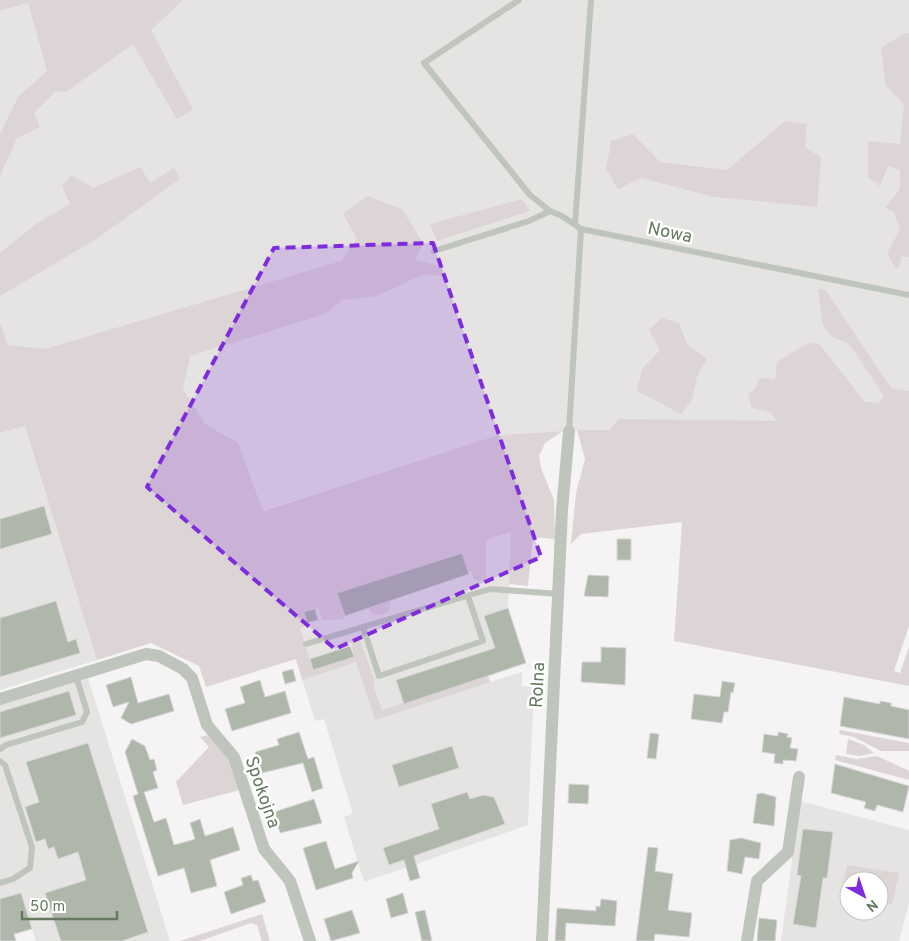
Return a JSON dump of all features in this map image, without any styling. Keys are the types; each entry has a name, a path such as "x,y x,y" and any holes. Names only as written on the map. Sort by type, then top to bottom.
{"street":[{"name":"Rolna","path":"542,941 558,594 568,431"},
{"name":"Spokojna","path":"0,698 146,654 158,656 188,673 194,684 207,725 234,757 264,850 290,881 310,941"},
{"path":"747,941 757,882 788,852 799,777"}],"lane":[{"name":"Nowa","path":"520,0 424,63 530,195 550,211 581,229 909,295"},
{"path":"574,224 591,0"},
{"path":"434,251 529,221 550,211"},
{"path":"568,431 581,229"},
{"path":"306,644 490,589 558,594"},
{"path":"363,627 379,676 483,641 468,596"},
{"path":"0,749 6,745 82,722 88,712 76,676"},
{"path":"0,761 5,765 32,847 30,868 13,879 0,883"}],"highlighted area":[{"path":"433,243 541,557 335,649 147,487 274,248"}],"shaded area":[{"path":"0,0 183,0 151,30 193,110 177,119 133,44 66,92 56,91 34,113 40,127 17,138 0,176 0,134 18,97 47,71 28,3 0,11"},
{"path":"131,0 909,0 909,435 581,430 498,435 149,547 0,381 0,11 28,3 47,70"},
{"path":"909,33 909,257 902,256 899,267 895,268 887,253 900,230 894,212 885,208 900,189 900,170 888,166 880,186 868,177 868,141 900,144 904,104 886,86 881,48 903,34"},
{"path":"785,121 807,124 805,147 821,157 817,207 715,197 641,178 618,189 606,169 611,141 633,134 660,162 727,170"},
{"path":"140,167 150,183 174,168 180,179 95,240 0,296 0,253 36,224 70,204 62,186 72,175 93,188"},
{"path":"367,196 402,209 423,243 415,260 444,267 442,276 424,274 377,296 342,300 325,314 190,356 183,389 205,424 238,443 263,511 498,435 563,431 545,443 539,456 541,468 554,500 555,539 533,537 528,586 509,584 511,532 486,540 486,582 474,580 462,552 381,579 391,603 389,610 382,615 373,614 369,609 379,605 371,582 337,593 345,619 322,620 318,607 304,612 308,625 300,628 313,670 354,657 351,640 359,637 375,682 373,684 382,710 488,676 490,682 375,720 356,662 302,680 296,659 206,687 199,666 151,643 97,660 25,426 0,433 0,323 8,345 45,349 341,261 357,238 343,214"},
{"path":"522,199 530,211 437,241 430,224"},
{"path":"825,289 891,388 909,391 909,626 894,671 900,673 909,647 909,686 674,641 682,522 581,534 571,544 576,493 585,459 577,430 609,430 619,419 777,421 771,412 752,408 748,394 754,390 760,378 775,379 777,362 808,343 819,344 865,402 879,403 884,396 849,344 831,336 823,325 818,290"},
{"path":"662,318 679,323 687,344 707,359 697,376 692,400 681,414 637,391 642,369 660,350 649,330"},
{"path":"25,426 97,660 0,690 0,433"},
{"path":"512,532 508,608 526,663 488,676 490,682 522,672 522,686 534,687 528,825 364,882 344,817 353,814 324,719 315,721 279,604"},
{"path":"88,678 170,941 36,941 21,893 0,899 0,705"},
{"path":"840,730 909,743 909,751 881,751 854,737 839,734"},
{"path":"209,735 230,757 240,790 183,805 176,782 209,747 200,737"},
{"path":"848,739 864,745 874,753 860,756 846,754"},
{"path":"836,755 856,759 877,756 909,771 909,780 835,760"},
{"path":"800,801 909,830 909,902 899,941 781,941"},
{"path":"847,865 886,871 846,871"},
{"path":"889,871 899,873 892,904 889,904"},
{"path":"262,914 270,941 262,941 257,925 251,923 200,941 180,941"}],"building":[{"path":"44,506 52,534 0,549 0,519"},
{"path":"617,539 631,539 631,560 617,560"},
{"path":"462,553 469,574 345,616 337,593"},
{"path":"588,575 609,576 608,597 584,596"},
{"path":"56,601 68,642 76,639 80,653 0,677 0,618"},
{"path":"508,608 526,663 404,704 396,680 495,648 484,616"},
{"path":"315,609 318,620 307,623 304,612"},
{"path":"350,646 354,657 313,670 310,659"},
{"path":"601,647 626,648 625,685 581,682 582,662 601,662"},
{"path":"293,669 296,681 285,684 282,672"},
{"path":"131,677 138,703 169,694 174,711 131,724 121,718 129,702 113,707 106,685"},
{"path":"260,680 265,697 285,691 291,713 232,731 225,709 245,703 240,687"},
{"path":"722,681 735,683 733,693 731,692 728,712 724,712 722,723 691,719 694,694 720,697"},
{"path":"69,691 76,715 0,738 0,712"},
{"path":"844,697 880,704 880,701 891,703 891,706 909,710 909,739 840,726"},
{"path":"299,732 308,759 314,757 323,788 312,792 303,763 262,773 255,752 279,745 277,739"},
{"path":"778,732 788,734 787,737 792,738 790,748 798,749 796,761 783,760 783,764 774,763 775,754 762,752 764,734 778,736"},
{"path":"650,733 659,734 656,759 647,758"},
{"path":"132,739 145,746 150,760 154,759 157,770 153,772 158,788 144,792 154,822 166,818 174,845 195,839 190,823 200,819 205,836 233,827 240,850 210,860 217,886 191,893 184,868 158,876 133,796 138,794 125,752"},
{"path":"88,743 148,932 122,941 61,941 45,893 86,880 78,852 58,859 54,847 48,849 45,839 36,842 25,807 39,802 26,762"},
{"path":"452,746 459,768 399,787 392,765"},
{"path":"835,764 909,786 903,812 877,805 875,811 864,808 866,802 831,793"},
{"path":"569,784 589,785 588,804 568,803"},
{"path":"467,792 470,799 483,795 494,797 505,824 414,856 420,878 410,881 404,860 389,865 383,848 439,829 431,804"},
{"path":"762,793 776,797 774,826 753,823 757,794"},
{"path":"314,799 322,823 280,833 274,812"},
{"path":"803,829 833,832 827,878 823,878 816,928 793,924 801,876 797,875"},
{"path":"741,838 761,843 759,859 745,857 742,874 727,871 730,840"},
{"path":"326,841 335,869 359,861 352,873 353,878 316,890 303,848"},
{"path":"648,847 658,848 655,871 673,874 668,910 692,913 689,937 655,934 654,941 636,941"},
{"path":"251,875 253,881 258,880 266,902 231,914 224,892 243,885 241,878"},
{"path":"21,893 32,929 14,934 16,941 0,941 0,899"},
{"path":"403,893 408,913 391,918 386,899"},
{"path":"601,899 617,901 615,926 566,923 565,941 555,941 557,908 596,911 596,906 600,907"},
{"path":"352,910 360,933 331,941 324,919"},
{"path":"425,910 432,941 422,941 415,912"},
{"path":"759,918 777,920 775,941 757,941"}]}
